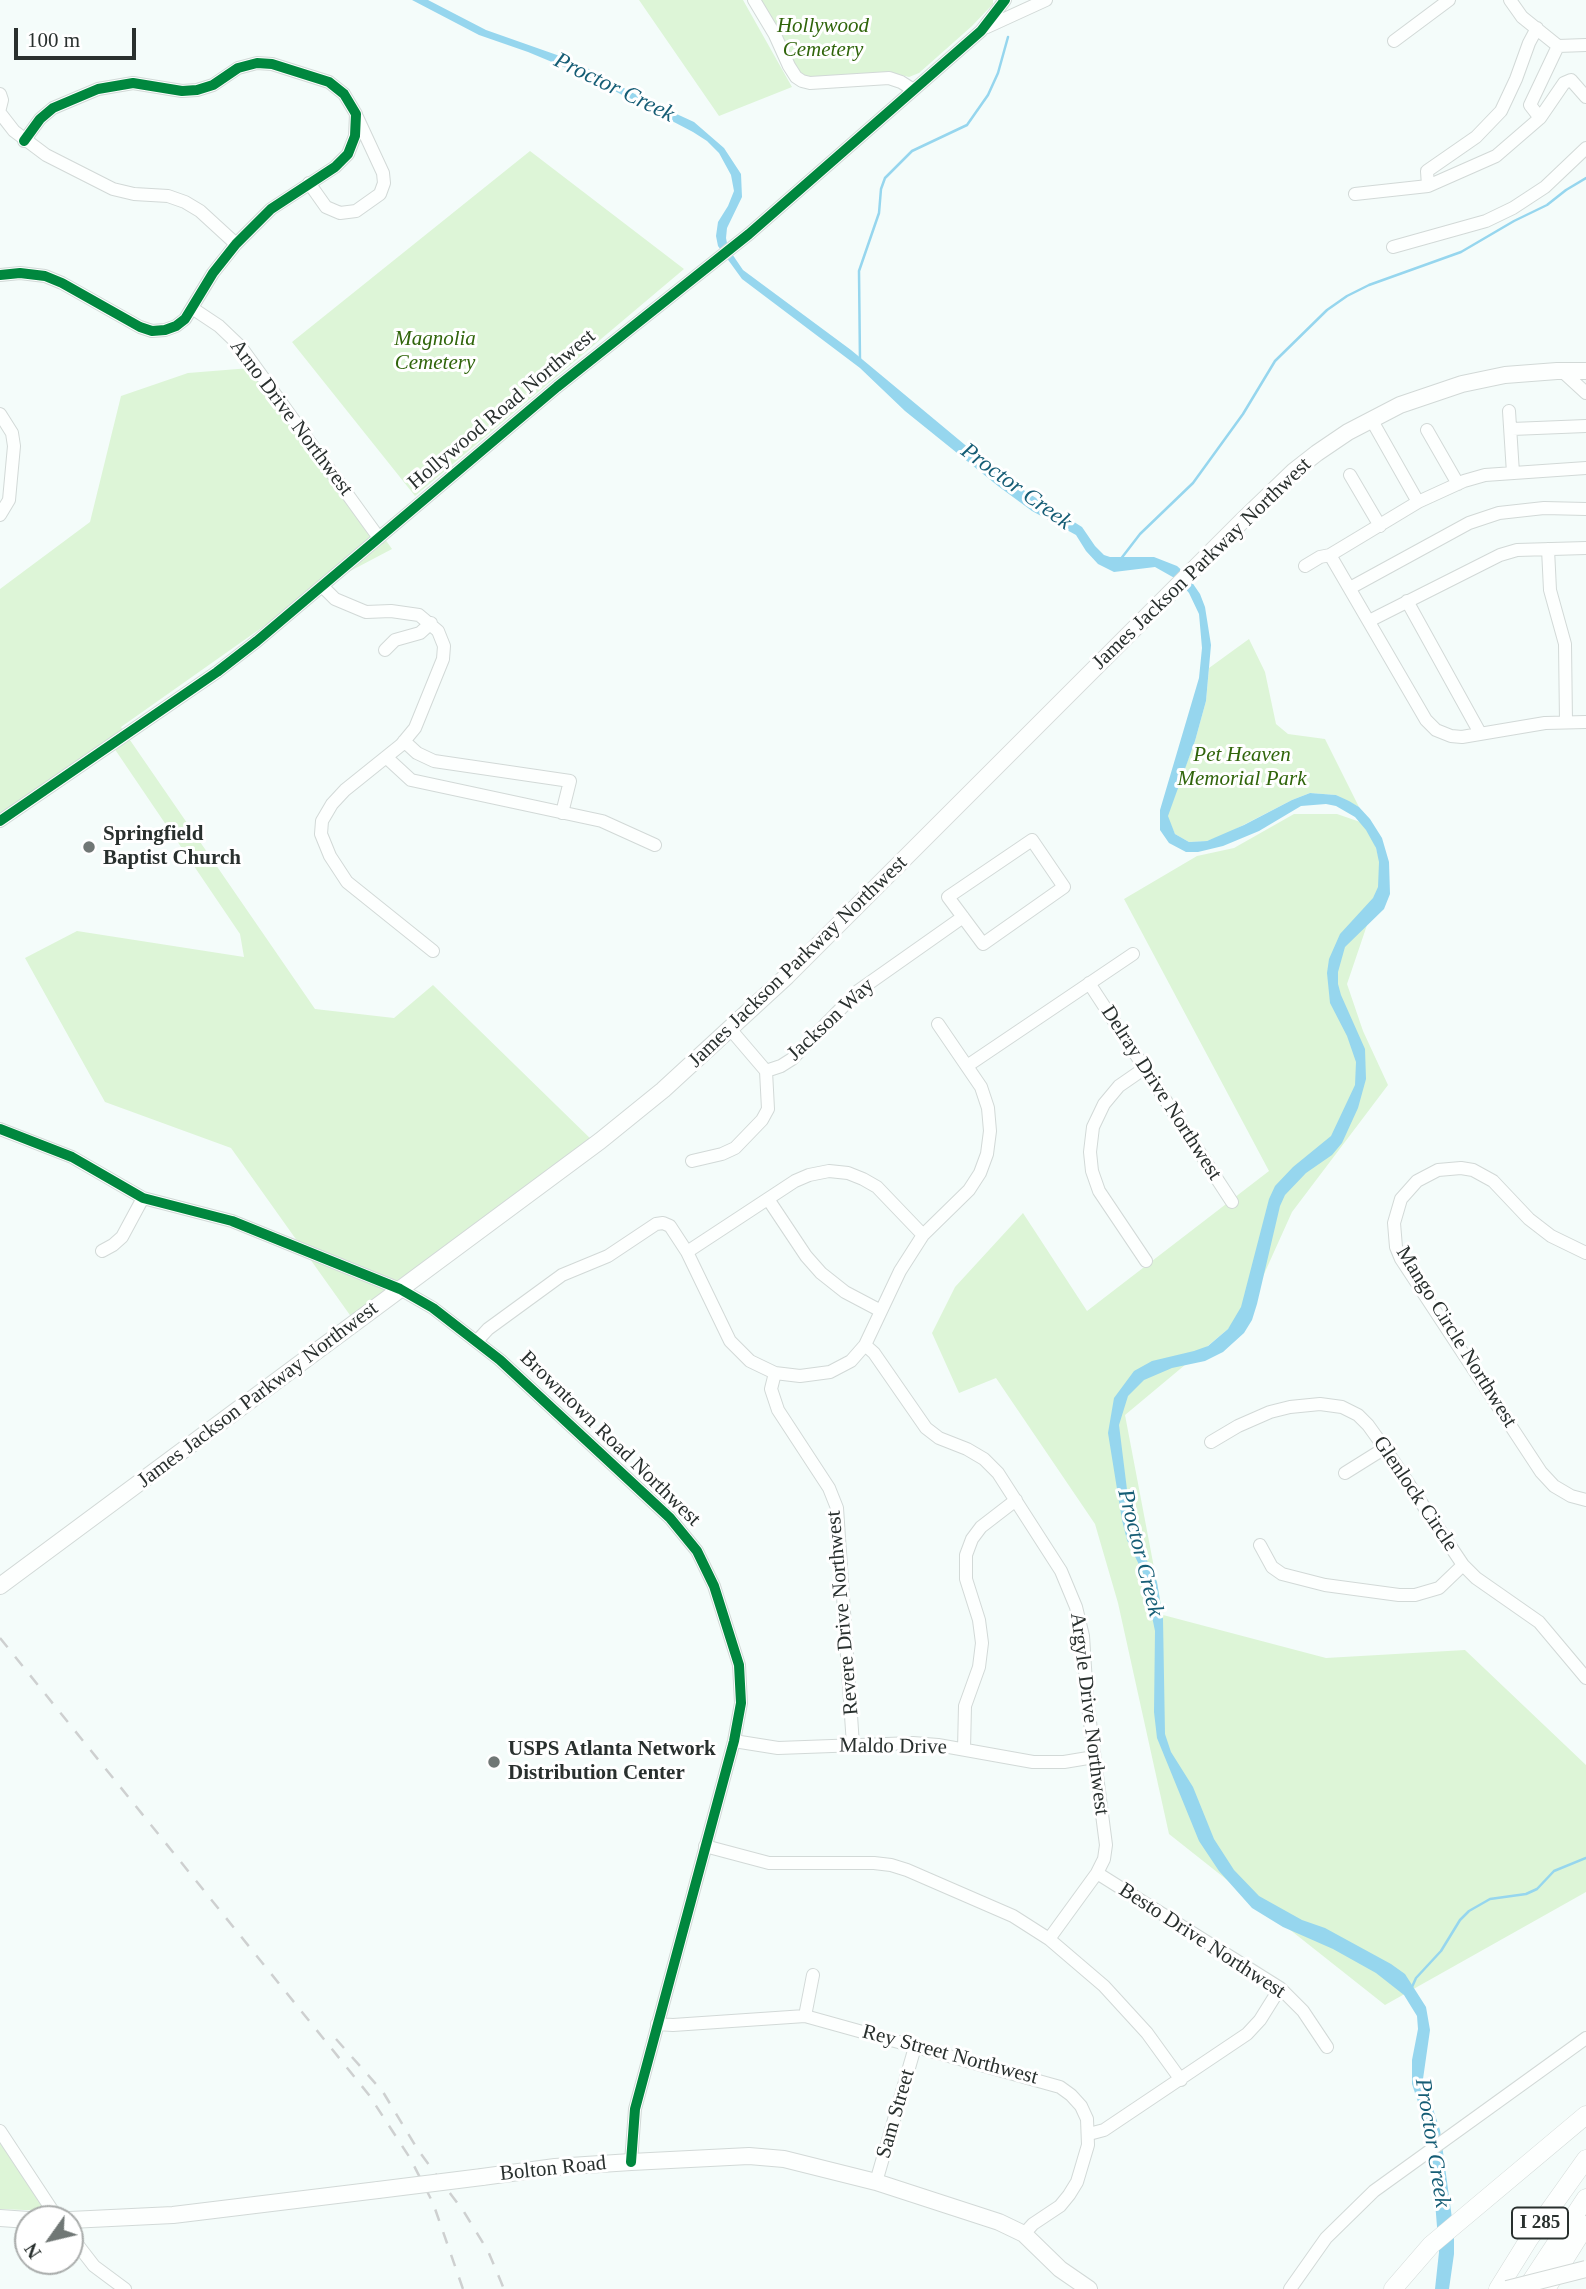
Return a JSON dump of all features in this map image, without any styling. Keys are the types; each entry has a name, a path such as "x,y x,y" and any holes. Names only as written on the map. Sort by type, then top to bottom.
{"highway":[{"path":"1393,2289 1431,2245 1586,2115"},
{"name":"I 285","path":"1498,2289 1529,2239 1586,2159"},
{"name":"I 285","path":"1526,2289 1586,2198"},
{"path":"1546,2289 1586,2225"}],"main road":[{"name":"James Jackson Parkway Northwest","path":"3,1584 600,1141 663,1090 731,1030 1196,567 1294,471 1317,453 1371,419 1409,402 1462,384 1505,375 1586,371"},
{"name":"Bolton Road","path":"84,2219 173,2215 555,2167 766,2156 876,2182 999,2222 1024,2234 1060,2269 1089,2289"},
{"path":"1507,2289 1586,2269"}],"street":[{"path":"754,0 775,35 789,66 802,81 810,83 888,78 912,89"},
{"name":"Hollywood Road Northwest","path":"0,821 217,672 557,387 797,193 981,30 1005,0"},
{"path":"1394,41 1448,0"},
{"path":"1510,0 1522,17 1558,46 1586,45"},
{"path":"981,30 1040,1"},
{"path":"1428,186 1427,171 1476,136 1500,111 1537,27"},
{"path":"1540,118 1530,105 1558,46"},
{"path":"24,141 40,119 53,108 98,89 133,83 183,91 197,90 213,85 238,68 257,63 272,64 329,82 344,94 383,173 384,183 380,194 356,211 340,213 326,206 309,183"},
{"path":"1356,194 1428,186 1496,156 1540,118 1564,83 1571,80 1586,97"},
{"path":"0,94 0,110 14,131 46,155 113,189 134,194 168,196 185,202 200,211 236,244"},
{"path":"0,275 19,273 45,276 140,327 152,331 176,326 185,319 213,273 236,244 271,209 335,167 348,154 355,136 356,114"},
{"path":"1393,247 1486,221 1513,208 1545,187 1586,148"},
{"name":"Arno Drive Northwest","path":"192,308 219,326 241,347 379,538"},
{"path":"1562,371 1586,393"},
{"path":"1509,411 1513,473"},
{"path":"0,414 12,433 14,446 9,500 0,515"},
{"path":"1371,419 1418,502"},
{"path":"1512,429 1586,426"},
{"path":"1427,430 1458,484"},
{"path":"1305,566 1320,557 1330,555 1418,502 1458,484 1485,475 1586,468"},
{"path":"1350,475 1380,526"},
{"path":"1350,589 1469,523 1499,513 1544,508 1586,509"},
{"path":"1369,621 1500,555 1517,550 1586,548"},
{"path":"1548,549 1550,590 1566,655 1566,722"},
{"path":"1330,555 1426,720 1436,730 1462,737 1566,722 1586,722"},
{"path":"322,586 335,599 366,612 391,611 419,615 438,631 444,646 443,659 415,727 404,741 332,804 322,821 321,834 330,856 347,882 433,951"},
{"path":"1407,601 1480,733"},
{"path":"385,650 395,640 420,633 431,623"},
{"path":"404,741 417,753 434,761 570,782 562,813"},
{"path":"386,757 411,780 602,821 655,845"},
{"path":"1032,840 1064,887 983,944 963,917 948,897 1032,840"},
{"name":"Jackson Way","path":"766,1071 792,1059 858,991 963,917"},
{"path":"967,1066 1133,954"},
{"name":"Delray Drive Northwest","path":"1089,983 1232,1202"},
{"path":"477,1341 488,1329 562,1275 608,1256 656,1224 663,1223 670,1226 687,1252 730,1341 750,1361 775,1373 800,1376 830,1372 851,1362 865,1345 900,1271 923,1235 969,1190 980,1173 987,1154 990,1131 988,1108 981,1087 938,1024"},
{"path":"692,1161 735,1149 762,1120 768,1109 766,1071 731,1030"},
{"path":"1145,1068 1119,1086 1104,1104 1093,1127 1090,1152 1092,1171 1099,1191 1146,1261"},
{"name":"Browntown Road Northwest","path":"0,1129 72,1157 143,1198 232,1221 400,1289 433,1308 477,1341 670,1518 697,1551 714,1586 739,1665 741,1703 734,1741 635,2109 631,2162"},
{"name":"Mango Circle Northwest","path":"1586,1253 1540,1228 1493,1181 1473,1170 1461,1168 1438,1170 1416,1181 1401,1199 1394,1223 1396,1247 1401,1259 1541,1472 1554,1486 1571,1496 1586,1500"},
{"path":"687,1252 809,1175 829,1171 848,1173 877,1187 923,1235"},
{"path":"102,1251 122,1237 143,1198"},
{"path":"768,1199 806,1256 821,1273 845,1292 881,1311"},
{"name":"Argyle Drive Northwest","path":"865,1345 874,1353 926,1428 939,1438 984,1459 998,1473 1062,1571 1076,1607 1083,1636 1094,1757 1106,1844 1104,1859 1097,1873 1049,1939"},
{"name":"Revere Drive Northwest","path":"775,1373 771,1389 778,1410 829,1488 837,1508 853,1745"},
{"name":"Glenlock Circle","path":"1211,1442 1269,1412 1320,1404 1342,1407 1358,1415 1385,1448 1463,1565 1476,1578 1539,1622 1586,1678"},
{"path":"1345,1473 1385,1448"},
{"path":"964,1749 965,1706 979,1667 982,1643 979,1620 966,1579 966,1555 972,1539 981,1527 1016,1500"},
{"path":"1260,1545 1272,1567 1282,1574 1325,1585 1399,1595 1415,1595 1439,1587 1463,1565"},
{"name":"Maldo Drive","path":"734,1741 778,1748 913,1743 1033,1762 1064,1762 1094,1757"},
{"path":"705,1846 769,1863 874,1863 899,1867 1013,1916 1049,1939 1125,2007 1181,2080"},
{"name":"Besto Drive Northwest","path":"1097,1873 1280,1988 1303,2011 1327,2047"},
{"path":"804,2016 813,1975"},
{"path":"1024,2234 1033,2224 1060,2206 1069,2195 1084,2163 1089,2134 1104,2130 1247,2034 1280,1988"},
{"name":"Rey Street Northwest","path":"657,2024 804,2016 1060,2087 1081,2106 1087,2119 1089,2134"},
{"path":"1290,2289 1306,2264 1341,2222 1374,2191 1586,2038"},
{"name":"Sam Street","path":"876,2182 915,2047"},
{"path":"0,2131 49,2205"},
{"path":"84,2253 94,2266 125,2289"}],"green space":[{"name":"Hollywood Cemetery","path":"639,0 743,0 792,87 719,116"},
{"name":"Hollywood Cemetery","path":"761,0 993,0 993,4 919,73 909,77 870,74 808,79 799,75"},
{"name":"Magnolia Cemetery","path":"530,151 684,269 415,496 292,342"},
{"path":"263,367 392,549 318,588 121,727 315,1009 394,1018 433,985 597,1145 357,1325 231,1148 105,1102 25,958 77,931 244,957 240,934 114,748 0,827 0,589 90,522 121,396 188,373"},
{"name":"Pet Heaven Memorial Park","path":"1249,639 1265,672 1276,724 1288,734 1325,739 1359,807 1336,795 1310,793 1224,835 1207,841 1189,842 1175,834 1167,816 1195,741 1206,701 1209,668"},
{"path":"1294,814 1337,814 1369,825 1384,875 1347,984 1363,1031 1388,1085 1292,1212 1246,1314 1125,1415 1163,1615 1326,1658 1465,1650 1586,1765 1586,1892 1385,2005 1169,1834 1118,1603 1095,1524 996,1378 959,1393 932,1333 955,1287 1023,1213 1087,1311 1269,1171 1124,899 1197,856 1234,848"},
{"path":"0,2137 45,2205 14,2205 14,2210 0,2209"}],"water":[{"name":"Proctor Creek","path":"412,0 428,0 486,30 574,61 644,99 694,122 724,148 741,174 742,197 727,228 726,238 728,248 743,270 851,350 1006,479 1082,527 1104,555 1154,557 1177,566 1187,575 1205,607 1211,645 1206,701 1195,741 1168,816 1175,834 1189,842 1207,841 1310,793 1336,795 1359,807 1382,838 1389,862 1390,894 1384,909 1345,947 1338,972 1341,995 1365,1049 1366,1079 1358,1108 1342,1143 1332,1155 1306,1173 1285,1195 1280,1206 1257,1304 1244,1333 1223,1352 1205,1361 1172,1368 1144,1380 1128,1396 1119,1425 1131,1522 1157,1582 1163,1619 1165,1734 1171,1752 1193,1787 1214,1839 1234,1870 1259,1896 1391,1964 1405,1974 1426,2007 1430,2030 1423,2079 1440,2130 1454,2233 1449,2289 1435,2289 1439,2252 1430,2138 1412,2084 1417,2016 1404,1995 1376,1973 1333,1949 1283,1927 1252,1908 1219,1871 1199,1841 1157,1738 1154,1712 1155,1631 1143,1573 1127,1540 1122,1520 1108,1433 1114,1398 1134,1371 1152,1361 1208,1346 1228,1329 1241,1307 1269,1199 1275,1186 1293,1167 1331,1136 1355,1085 1356,1062 1347,1036 1330,1003 1327,973 1329,959 1340,934 1373,898 1378,887 1379,862 1376,848 1355,817 1336,806 1326,804 1301,806 1259,831 1223,846 1186,852 1169,843 1160,830 1160,810 1199,678 1202,648 1199,614 1189,593 1178,580 1155,567 1114,572 1098,564 1076,535 1032,511 998,486 905,411 860,368 742,279 718,246 718,222 734,191 731,175 719,153 707,141 588,77 479,35"}],"waterway":[{"path":"860,362 859,271 879,213 885,178 912,151 967,125 988,95 998,73 1008,37"},
{"path":"1120,560 1140,534 1193,483 1243,414 1275,361 1327,310 1369,285 1461,252 1547,205 1586,178"},
{"path":"1412,1987 1416,1978 1441,1951 1460,1920 1469,1911 1490,1899 1526,1894 1537,1889 1554,1871 1586,1858"}],"railway":[{"path":"0,1638 369,2095 410,2158 433,2203 463,2289"},
{"path":"336,2039 383,2092 418,2150 464,2212 488,2251 504,2289"}],"cycle path":[{"path":"0,821 217,672 257,641 557,387 749,234 981,31 1005,0"},
{"path":"0,275 20,273 45,276 140,327 152,331 176,326 185,319 213,273 236,244 271,209 335,167 348,154 355,136 356,114 344,94 329,82 272,64 257,63 238,68 213,85 197,90 182,91 133,83 98,89 53,108 40,119 24,141"},
{"path":"0,1129 72,1157 143,1198 232,1221 400,1289 433,1308 500,1360 670,1518 697,1551 714,1586 739,1665 741,1703 734,1741 635,2109 631,2162"}],"place":[{"name":"Springfield Baptist Church","path":"89,847"},
{"name":"USPS Atlanta Network Distribution Center","path":"494,1762"}]}
